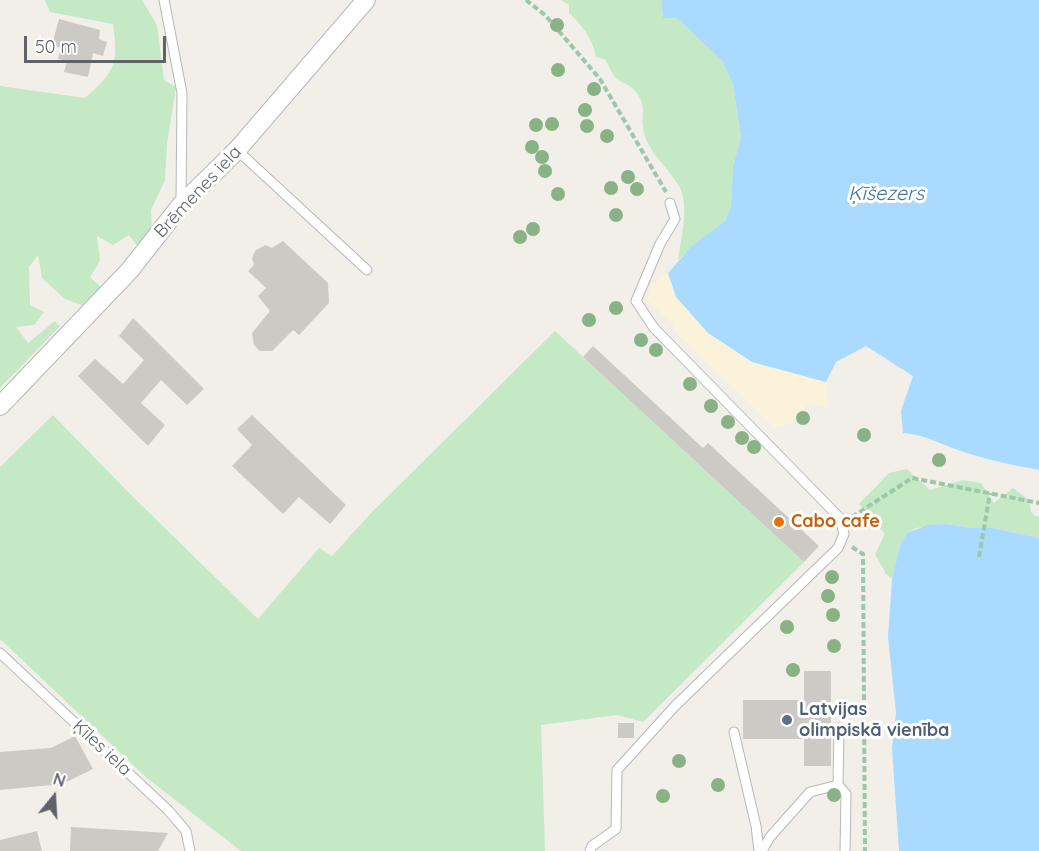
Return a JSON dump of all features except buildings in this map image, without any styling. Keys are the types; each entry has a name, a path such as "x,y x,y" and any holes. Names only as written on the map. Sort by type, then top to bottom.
{"street":[{"name":"Brēmenes iela","path":"0,406 130,270 181,205 237,150 366,0"}],"lane":[{"path":"164,0 182,93 181,205"},
{"path":"237,150 367,270"},
{"path":"590,851 592,846 615,829 617,770 675,706 838,548 844,534 840,518 654,328 636,301 660,244 675,219 670,203"},
{"name":"Ķīles iela","path":"0,653 168,810 186,831 190,851"},
{"path":"839,728 838,784 846,794 845,851"},
{"path":"734,732 760,851"},
{"path":"760,851 810,792 838,784"}],"path":[{"path":"526,0 545,15 600,79 665,188 670,203"},
{"path":"842,525 912,478 1039,503"},
{"path":"979,557 990,493"},
{"path":"842,539 863,554 865,851"}],"green space":[{"path":"45,0 142,0 157,25 164,80 176,87 167,144 165,180 151,210 152,231 141,250 129,235 113,245 97,236 100,261 90,277 105,291 87,307 65,299 42,278 38,255 29,267 30,305 44,312 34,325 16,327 28,343 55,321 60,326 0,388 0,86 85,98 109,73 115,58 113,24 50,12"},
{"path":"561,0 661,0 663,18 676,17 723,62 733,85 741,137 733,166 731,206 725,221 678,260 684,222 682,194 679,186 648,143 643,127 641,101 630,86 615,77 605,59 596,57 586,33 569,13 569,5"},
{"path":"555,331 804,562 643,722 617,715 541,725 545,851 241,851 147,778 0,639 0,467 53,415 258,619 319,548 332,556 372,512"},
{"path":"907,469 930,490 963,480 981,483 994,503 1013,488 1029,500 1031,512 1036,517 1039,515 1039,538 993,528 971,528 947,524 916,528 907,533 900,545 892,579 886,574 875,554 885,534 859,504 889,473"}],"sand":[{"path":"668,273 676,297 752,362 826,382 828,407 809,403 792,422 775,428 673,330 674,325 647,300 651,286"}],"water":[{"name":"Ķīšezers","path":"661,0 1039,0 1039,470 981,457 926,438 903,433 901,411 913,376 866,346 836,362 826,382 752,362 708,333 676,297 668,273 692,246 725,221 731,206 733,166 741,137 733,85 723,62 677,18 663,18"},
{"path":"947,524 971,528 993,528 1039,538 1039,851 899,851 892,748 896,713 888,637 892,579 900,545 907,533 928,525"}],"place":[{"name":"Cabo cafe","path":"779,522"},
{"name":"Latvijas olimpiskā vienība","path":"787,720"}]}
